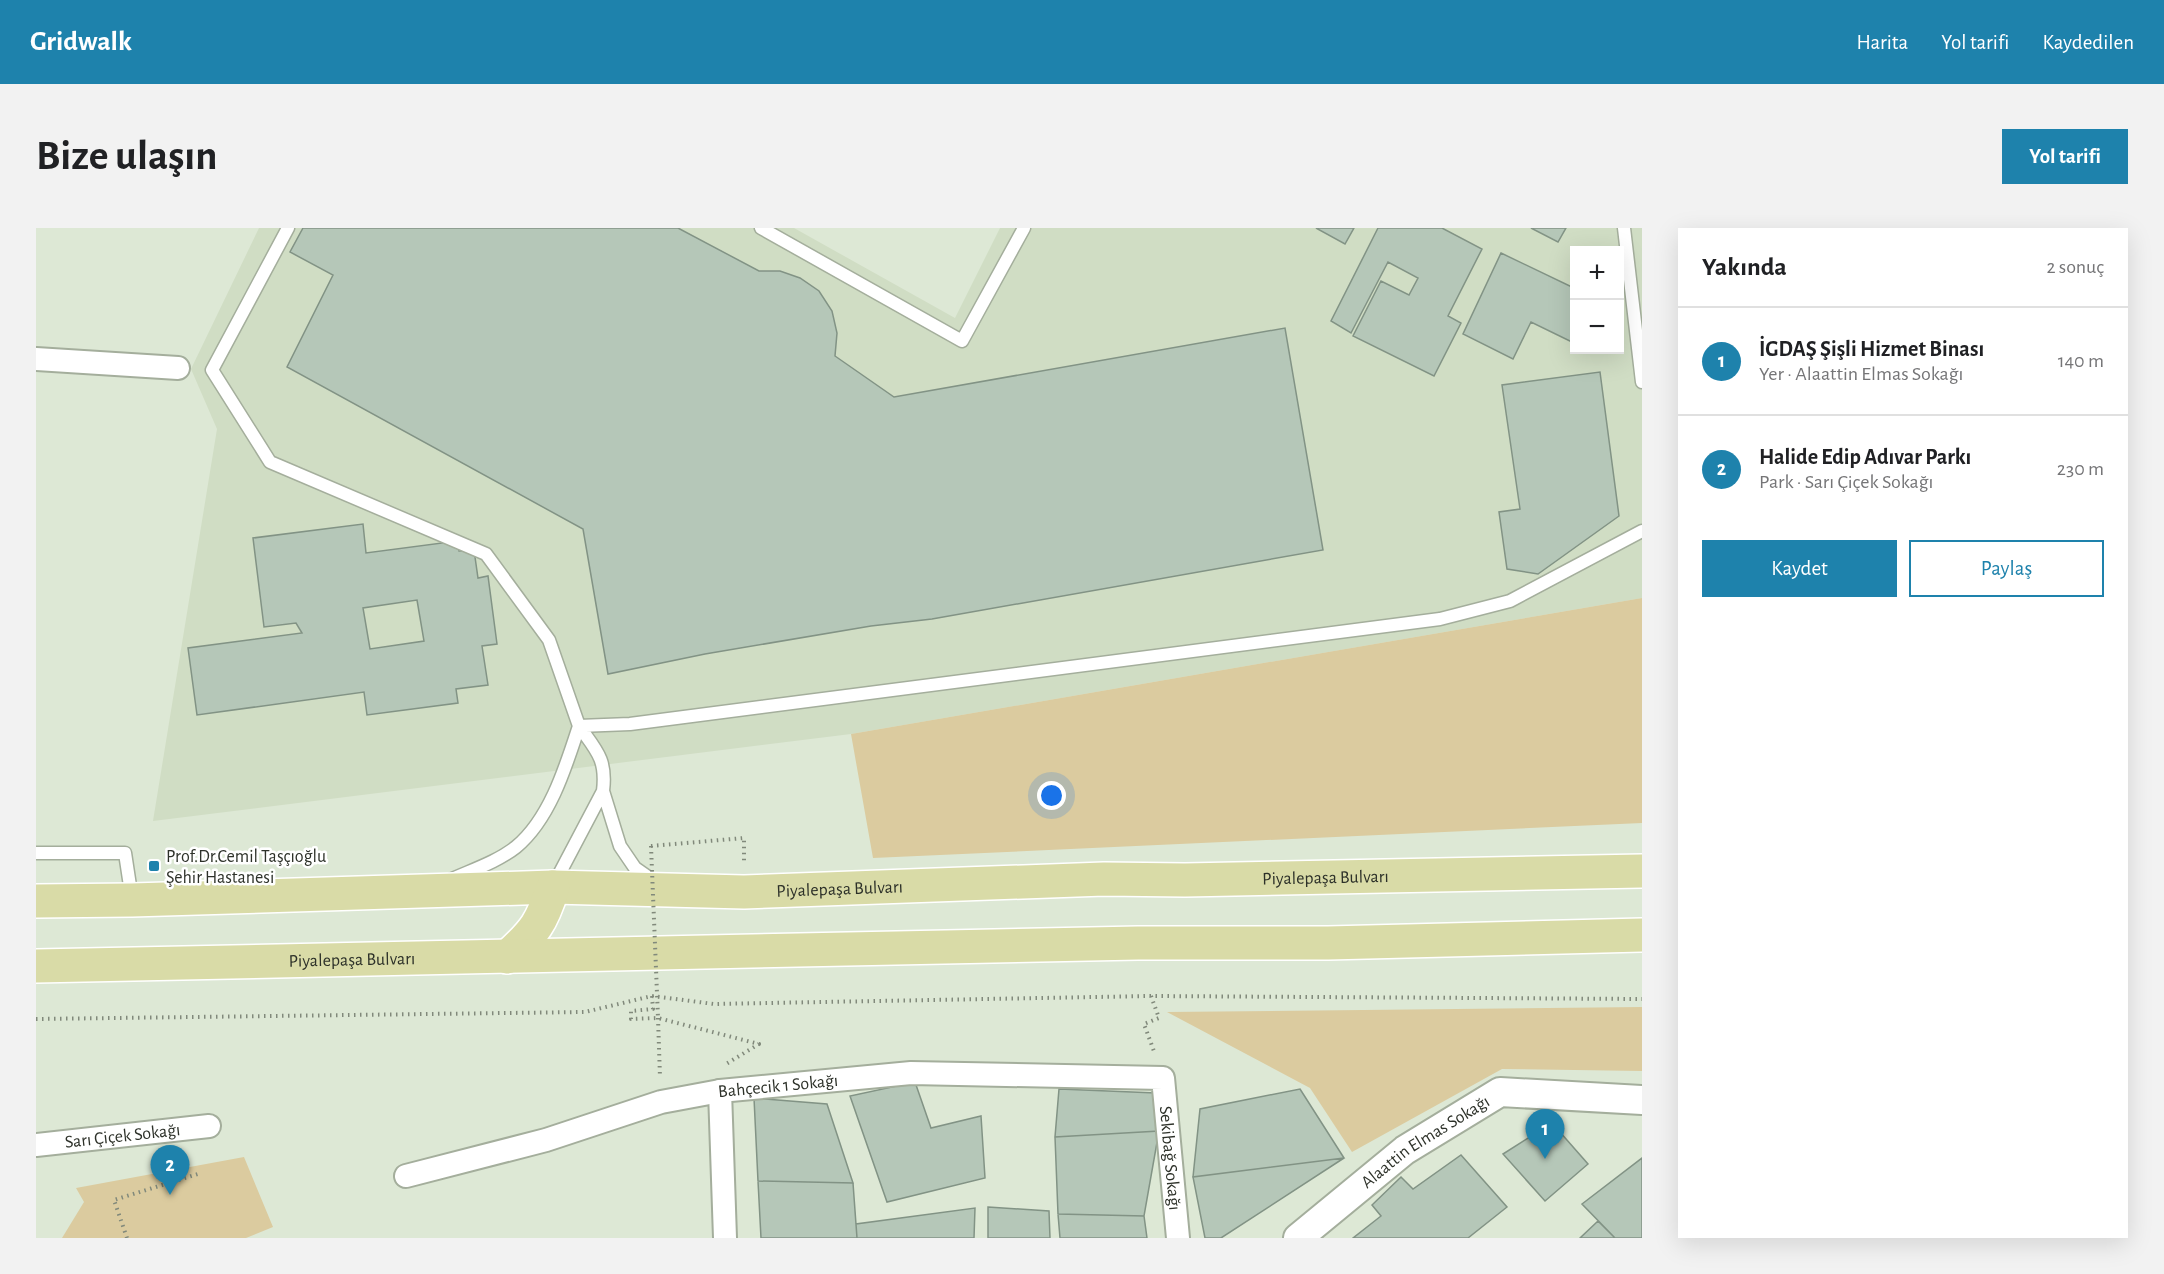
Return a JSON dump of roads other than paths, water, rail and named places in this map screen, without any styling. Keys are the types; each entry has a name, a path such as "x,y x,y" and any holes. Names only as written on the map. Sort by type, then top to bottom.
{"main road":[{"name":"Piyalepaşa Bulvarı","path":"36,901 553,887 744,892 1104,879 1185,880 1642,871"},
{"path":"507,957 535,929 543,916 553,887"},
{"name":"Piyalepaşa Bulvarı","path":"36,966 1114,944 1328,943 1642,935"}],"street":[{"path":"36,359 178,368"},
{"name":"Bahçecik 1 Sokağı","path":"406,1176 546,1140 661,1102 720,1091 911,1073 1163,1078"},
{"name":"Sekibağ Sokağı","path":"1163,1078 1178,1238"},
{"path":"720,1091 725,1238"},
{"name":"Alaattin Elmas Sokağı","path":"1298,1238 1405,1150 1500,1092 1642,1100"},
{"name":"Sarı Çiçek Sokağı","path":"36,1145 209,1126"}],"lane":[{"path":"288,228 212,370 270,462 486,554 549,640 579,726 601,757 605,774 603,791 553,887"},
{"path":"761,228 962,341 1024,228"},
{"path":"1624,228 1642,382"},
{"path":"579,726 630,724 1440,619 1510,601 1642,531"},
{"path":"426,891 490,862 522,841 533,828 552,796 579,726"},
{"path":"603,791 620,846 635,868 668,891"},
{"path":"36,853 125,853 132,900"}],"place":[{"name":"Prof.Dr.Cemil Taşçıoğlu Şehir Hastanesi","path":"154,866"},
{"name":"İGDAŞ Şişli Hizmet Binası","path":"1545,1159"},
{"name":"Halide Edip Adıvar Parkı","path":"170,1195"}]}
